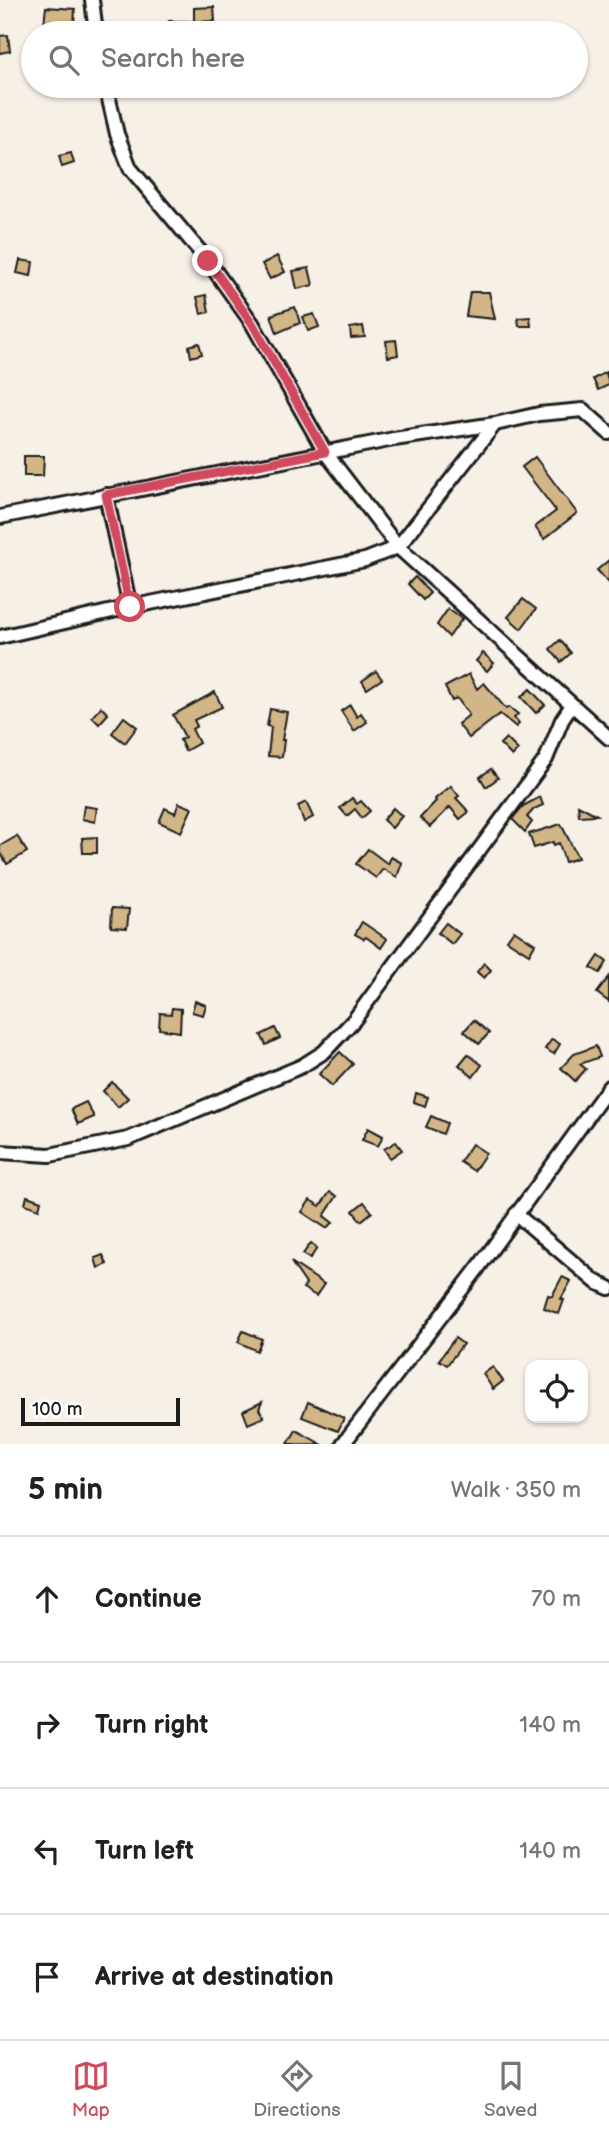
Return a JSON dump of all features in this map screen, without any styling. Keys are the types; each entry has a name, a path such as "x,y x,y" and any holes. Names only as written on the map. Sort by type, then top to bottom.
{"street":[{"path":"92,0 95,21"},
{"path":"109,98 117,134 130,168 208,261 252,323 325,452 398,547 609,738"},
{"path":"0,517 325,452 495,424 539,414 583,410 609,433"},
{"path":"0,636 365,560 398,547 495,424"},
{"path":"106,495 130,607"},
{"path":"0,1152 50,1155 128,1139 302,1066 324,1052 354,1020 546,759 562,720 572,705"},
{"path":"343,1444 609,1087"},
{"path":"516,1214 596,1282 609,1288"}],"building":[{"path":"46,7 75,9 74,21 44,21"},
{"path":"214,7 215,21 194,21 194,8"},
{"path":"8,35 10,51 0,53 0,36"},
{"path":"71,153 74,163 62,167 59,156"},
{"path":"277,256 285,272 270,279 262,264"},
{"path":"20,260 33,262 31,276 17,273"},
{"path":"309,268 313,285 297,289 293,271"},
{"path":"470,292 489,292 495,319 466,316"},
{"path":"206,295 209,312 201,314 197,297"},
{"path":"295,307 300,323 277,333 271,315"},
{"path":"314,314 319,327 308,331 303,317"},
{"path":"530,317 531,326 519,326 518,318"},
{"path":"363,326 365,337 351,338 350,328"},
{"path":"396,340 398,355 388,357 386,341"},
{"path":"199,343 202,354 191,357 189,346"},
{"path":"606,372 609,385 598,390 593,379"},
{"path":"24,456 44,456 43,476 24,476"},
{"path":"535,457 577,513 544,539 535,527 556,511 522,467"},
{"path":"609,560 609,583 597,570"},
{"path":"415,577 430,593 423,600 408,584"},
{"path":"523,599 536,609 521,629 508,617"},
{"path":"448,609 462,619 449,637 437,625"},
{"path":"560,640 571,653 561,662 550,649"},
{"path":"483,653 494,663 487,671 476,661"},
{"path":"376,671 382,679 367,689 362,681"},
{"path":"469,674 477,689 484,683 506,709 509,707 518,714 514,718 519,724 516,727 500,714 469,738 458,724 469,715 457,698 452,701 445,687"},
{"path":"530,689 545,705 536,713 521,697"},
{"path":"215,692 222,707 194,720 197,726 192,729 199,743 185,751 180,740 185,737 173,715"},
{"path":"350,705 357,717 361,713 367,722 354,731 341,711"},
{"path":"101,707 108,714 99,724 92,717"},
{"path":"270,709 287,712 282,757 268,756 271,727 267,726"},
{"path":"124,717 137,727 125,743 112,733"},
{"path":"506,738 518,750 512,756 500,744"},
{"path":"491,769 498,778 486,787 480,777"},
{"path":"451,786 459,796 456,798 469,812 460,819 450,807 430,827 420,818 435,799"},
{"path":"540,797 543,805 534,809 527,817 532,822 525,832 512,819 523,806"},
{"path":"352,798 357,804 361,801 370,811 362,818 355,809 347,816 340,808"},
{"path":"306,802 313,817 304,822 298,806"},
{"path":"179,803 192,808 181,832 159,822 165,808 175,813"},
{"path":"578,805 597,815 579,816"},
{"path":"84,806 97,808 95,822 82,819"},
{"path":"393,808 402,816 392,828 383,820"},
{"path":"561,824 578,858 565,862 559,843 554,845 553,842 534,848 529,834"},
{"path":"17,836 27,852 7,864 0,852 0,846"},
{"path":"97,837 97,853 83,853 82,838"},
{"path":"368,849 388,864 391,857 402,863 397,877 383,869 376,878 356,864"},
{"path":"112,908 129,909 127,928 111,927"},
{"path":"362,922 387,939 381,948 366,937 364,939 355,934"},
{"path":"446,923 460,934 452,944 438,933"},
{"path":"514,930 535,944 529,954 507,940"},
{"path":"599,956 607,962 600,973 591,968"},
{"path":"484,963 491,970 484,978 477,972"},
{"path":"609,977 609,1002 597,993"},
{"path":"195,1001 206,1005 203,1015 192,1012"},
{"path":"172,1008 181,1009 180,1032 159,1029 160,1013 171,1014"},
{"path":"474,1020 489,1033 479,1044 464,1031"},
{"path":"275,1028 280,1038 266,1045 261,1035"},
{"path":"552,1039 560,1044 554,1054 545,1049"},
{"path":"596,1046 600,1057 580,1064 586,1069 575,1081 561,1068 574,1054"},
{"path":"340,1052 353,1064 332,1086 319,1074"},
{"path":"468,1054 482,1065 473,1077 459,1065"},
{"path":"112,1082 128,1098 118,1107 103,1091"},
{"path":"416,1093 428,1097 425,1106 414,1102"},
{"path":"86,1102 94,1117 78,1124 71,1109"},
{"path":"431,1116 447,1123 443,1134 426,1127"},
{"path":"368,1128 383,1136 378,1146 362,1140"},
{"path":"396,1142 402,1150 390,1158 384,1149"},
{"path":"472,1144 486,1153 474,1171 460,1162"},
{"path":"330,1192 337,1196 324,1216 333,1223 326,1228 302,1212 310,1200 320,1206"},
{"path":"27,1196 41,1201 39,1209 25,1204"},
{"path":"364,1202 372,1212 361,1221 353,1211"},
{"path":"311,1243 317,1248 310,1259 303,1254"},
{"path":"103,1255 107,1264 98,1268 95,1258"},
{"path":"291,1262 324,1284 316,1296 303,1288 306,1284"},
{"path":"562,1277 571,1281 561,1299 564,1300 559,1314 544,1308 548,1295 552,1296"},
{"path":"243,1331 262,1339 257,1351 238,1342"},
{"path":"455,1338 463,1344 447,1365 439,1360"},
{"path":"493,1367 503,1381 493,1389 483,1374"},
{"path":"262,1402 259,1409 264,1417 248,1424 243,1411"},
{"path":"308,1402 344,1418 338,1431 302,1417"},
{"path":"296,1430 321,1444 288,1444"}],"route":[{"path":"130,607 106,495 325,452 252,323 208,261"}]}
